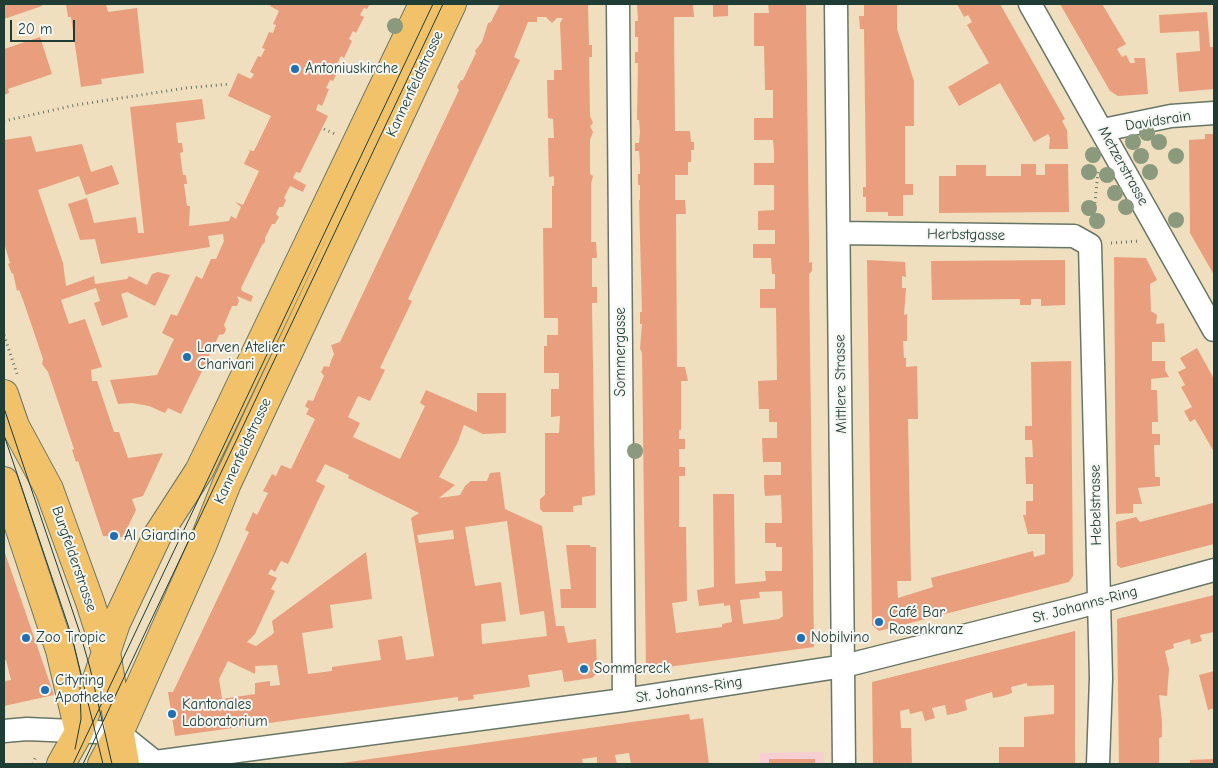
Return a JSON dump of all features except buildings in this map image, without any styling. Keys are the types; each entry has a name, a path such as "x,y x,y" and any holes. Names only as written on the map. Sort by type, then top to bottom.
{"main road":[{"name":"Kannenfeldstrasse","path":"61,764 79,732 106,652 157,536 199,471 222,426 423,4"},
{"name":"Kannenfeldstrasse","path":"102,764 119,733 202,546 227,484 452,4"},
{"name":"Burgfelderstrasse","path":"4,394 15,426 49,488 106,652 124,764"},
{"path":"4,481 60,650 79,732 91,764"}],"street":[{"name":"Sommergasse","path":"618,4 624,700"},
{"name":"Mittlere Strasse","path":"836,4 840,233 844,764"},
{"name":"Metzerstrasse","path":"1030,4 1103,130 1214,330"},
{"name":"Davidsrain","path":"1103,130 1171,116 1214,113"},
{"name":"Herbstgasse","path":"840,233 1074,236 1090,245"},
{"name":"Hebelstrasse","path":"1090,245 1101,678 1098,764"},
{"name":"St. Johanns-Ring","path":"119,733 153,763 624,700 844,666 1075,608 1214,570"},
{"path":"4,731 27,729 119,733"}],"path":[{"path":"4,121 76,105 186,88 230,84"},
{"path":"324,128 335,134"},
{"path":"1099,169 1090,245 1163,239"}],"shaded area":[{"path":"824,752 824,764 760,764 760,753"}],"tram line":[{"path":"73,764 433,4"},
{"path":"83,764 443,4"},
{"path":"4,408 80,633 112,764"},
{"path":"4,435 72,637 103,764"},
{"path":"75,749 81,719 80,687"}],"place":[{"name":"Antoniuskirche","path":"295,69"},
{"name":"Larven Atelier Charivari","path":"187,357"},
{"name":"Al Giardino","path":"114,536"},
{"name":"Café Bar Rosenkranz","path":"879,622"},
{"name":"Zoo Tropic","path":"26,638"},
{"name":"Nobilvino","path":"801,638"},
{"name":"Sommereck","path":"584,669"},
{"name":"Cityring Apotheke","path":"45,690"},
{"name":"Kantonales Laboratorium","path":"172,714"}]}
